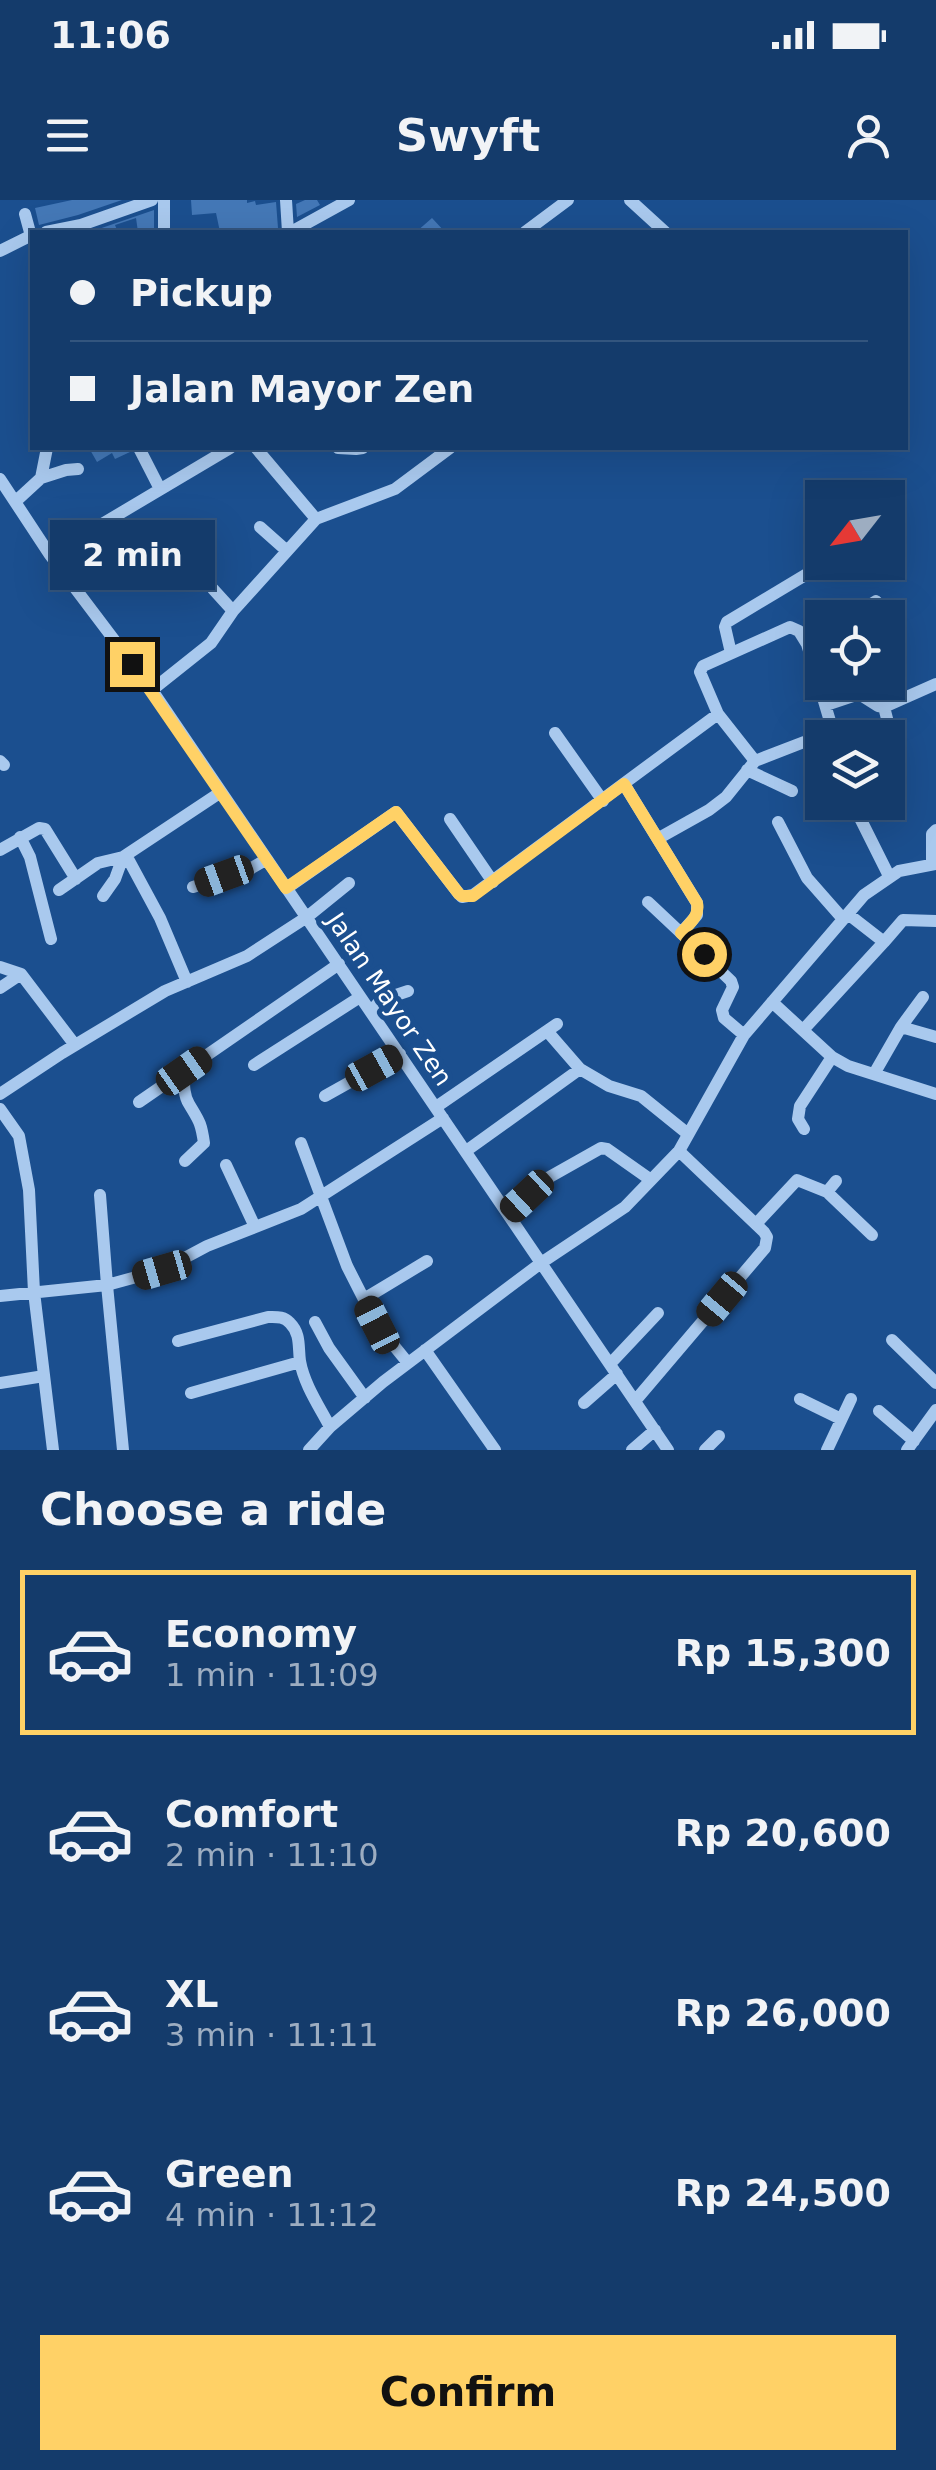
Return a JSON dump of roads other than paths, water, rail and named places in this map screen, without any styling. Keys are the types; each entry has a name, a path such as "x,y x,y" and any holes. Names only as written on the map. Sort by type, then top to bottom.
{"street":[{"path":"79,229 152,200"},
{"path":"164,200 164,230"},
{"path":"286,200 290,230"},
{"path":"294,230 349,200"},
{"path":"527,230 568,200"},
{"path":"630,200 664,230"},
{"path":"25,214 30,230"},
{"path":"0,251 30,237"},
{"path":"41,478 47,450"},
{"path":"140,450 160,489"},
{"path":"50,555 227,450"},
{"path":"258,450 316,520"},
{"path":"152,690 211,643 233,611 316,520 395,489 447,450"},
{"path":"16,502 41,478 78,470"},
{"name":"Jalan Mayor Zen","path":"0,479 50,555 152,690 668,1450"},
{"path":"260,527 286,551"},
{"path":"74,586 114,560"},
{"path":"730,653 725,627 731,618 805,577"},
{"path":"213,589 233,611"},
{"path":"792,791 751,765 718,714 700,670 790,627 799,631 805,642"},
{"path":"871,700 884,706 936,684"},
{"path":"824,700 830,720"},
{"path":"826,706 836,700"},
{"path":"884,706 888,720"},
{"path":"286,888 396,812 462,896 473,896 718,714"},
{"path":"555,733 603,801"},
{"path":"659,838 726,797 751,765 804,742"},
{"path":"624,784 697,903 697,915 681,933"},
{"path":"59,890 98,864 125,856 221,792"},
{"path":"450,819 493,882"},
{"path":"861,820 889,876"},
{"path":"778,822 807,878 846,916 884,942"},
{"path":"0,850 39,828 45,830 76,880"},
{"path":"309,1450 330,1427 424,1350 541,1263 625,1208 679,1151 744,1035 846,916 889,876 934,864 932,834 936,830"},
{"path":"20,837 30,857 51,939"},
{"path":"103,896 125,856"},
{"path":"125,856 160,918 187,982"},
{"path":"193,887 250,869 267,859"},
{"path":"2,1090 164,991 246,956 349,883"},
{"path":"648,902 731,981 733,987 722,1010 724,1018 744,1035"},
{"path":"804,1029 903,920 936,921"},
{"path":"139,1102 338,964"},
{"path":"0,967 21,974 75,1045"},
{"path":"0,988 21,974"},
{"path":"370,1011 381,1000 408,991"},
{"path":"254,1065 360,996"},
{"path":"874,1074 901,1026 924,997"},
{"path":"772,1002 848,1066 936,1094"},
{"path":"901,1026 936,1037"},
{"path":"0,1296 107,1285 162,1270 208,1246 301,1209 552,1028 580,1069 609,1086 640,1096 688,1134"},
{"path":"324,1096 400,1054"},
{"path":"804,1129 798,1119 800,1106 832,1056"},
{"path":"466,1151 580,1069"},
{"path":"184,1071 184,1091 198,1115 204,1143 186,1162"},
{"path":"0,1108 19,1136 30,1190 34,1292 52,1450"},
{"path":"302,1143 347,1266 377,1325 408,1363"},
{"path":"508,1214 546,1178 601,1148 651,1180"},
{"path":"635,1401 765,1248 766,1237 756,1224 679,1151"},
{"path":"226,1166 255,1227"},
{"path":"756,1224 798,1180 832,1187 872,1235"},
{"path":"100,1195 123,1450"},
{"path":"364,1299 427,1261"},
{"path":"584,1403 658,1313"},
{"path":"178,1341 268,1317 282,1317 298,1337 300,1362 308,1385 330,1427"},
{"path":"315,1322 365,1398"},
{"path":"892,1340 936,1383"},
{"path":"424,1350 495,1450"},
{"path":"190,1393 300,1362"},
{"path":"0,1383 44,1376"},
{"path":"827,1450 850,1398"},
{"path":"800,1399 841,1419"},
{"path":"879,1411 910,1446 936,1410"},
{"path":"632,1450 655,1430"},
{"path":"705,1450 718,1436"}]}
